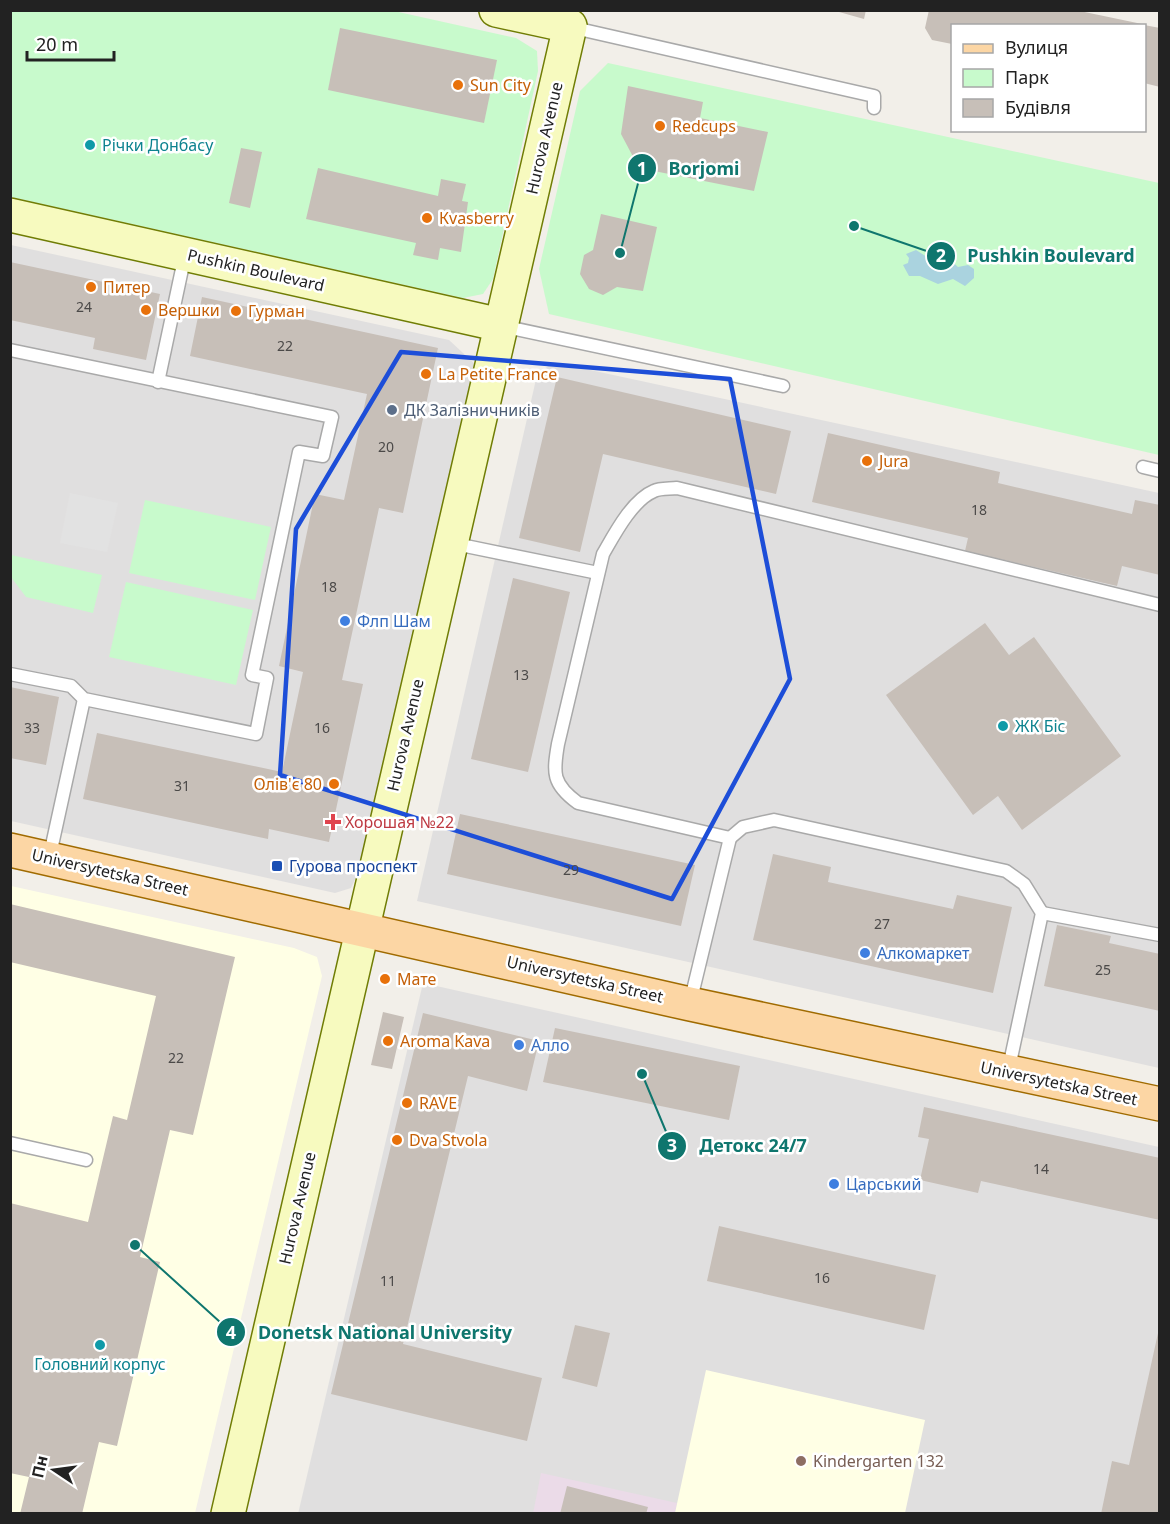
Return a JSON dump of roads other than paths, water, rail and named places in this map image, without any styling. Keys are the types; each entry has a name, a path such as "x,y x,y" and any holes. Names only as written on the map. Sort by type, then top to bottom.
{"main road":[{"name":"Universytetska Street","path":"10,850 361,927 690,1004 1160,1104"}],"street":[{"path":"496,10 570,26"},
{"name":"Hurova Avenue","path":"228,1514 361,927 570,26"},
{"name":"Pushkin Boulevard","path":"10,215 501,325"}],"lane":[{"path":"570,26 874,96 874,108"},
{"path":"158,382 185,254"},
{"path":"501,325 783,386"},
{"path":"10,350 332,417 323,456 299,452 252,675 267,678 256,734 84,699 71,687 10,674"},
{"path":"1143,467 1160,471"},
{"path":"730,838 578,803 562,791 554,768 603,554 616,530 632,510 653,491 677,488 1160,605"},
{"path":"450,543 598,573"},
{"path":"49,859 84,699"},
{"path":"690,1004 730,838 743,827 774,820 1006,871 1024,884 1042,913 1008,1072"},
{"path":"1042,913 1160,935"},
{"path":"10,1143 86,1160"}],"water":[{"path":"916,250 927,257 946,256 958,267 968,265 974,269 974,278 965,286 953,279 938,284 920,276 909,276 903,265 908,263 909,258 906,254"}],"place":[{"name":"Sun City","path":"458,85"},
{"name":"Redcups","path":"660,126"},
{"name":"Річки Донбасу","path":"90,145"},
{"name":"Кvasberry","path":"427,218"},
{"name":"Pushkin Boulevard","path":"854,226"},
{"name":"Borjomi","path":"620,253"},
{"name":"Питер","path":"91,287"},
{"name":"Вершки","path":"146,310"},
{"name":"Гурман","path":"236,311"},
{"name":"La Petite France","path":"426,374"},
{"name":"ДК Залізничників","path":"392,410"},
{"name":"Jura","path":"867,461"},
{"name":"Флп Шам","path":"345,621"},
{"name":"ЖК Біс","path":"1003,726"},
{"name":"Олів'є 80","path":"334,784"},
{"name":"Хорошая №22","path":"333,822"},
{"name":"Гурова проспект","path":"277,866"},
{"name":"Алкомаркет","path":"865,953"},
{"name":"Мате","path":"385,979"},
{"name":"Aroma Kava","path":"388,1041"},
{"name":"Алло","path":"519,1045"},
{"name":"Детокс 24/7","path":"642,1074"},
{"name":"RAVE","path":"407,1103"},
{"name":"Dva Stvola","path":"397,1140"},
{"name":"Царський","path":"834,1184"},
{"name":"Donetsk National University","path":"135,1245"},
{"name":"Головний корпус","path":"100,1345"},
{"name":"Kindergarten 132","path":"801,1461"}]}
